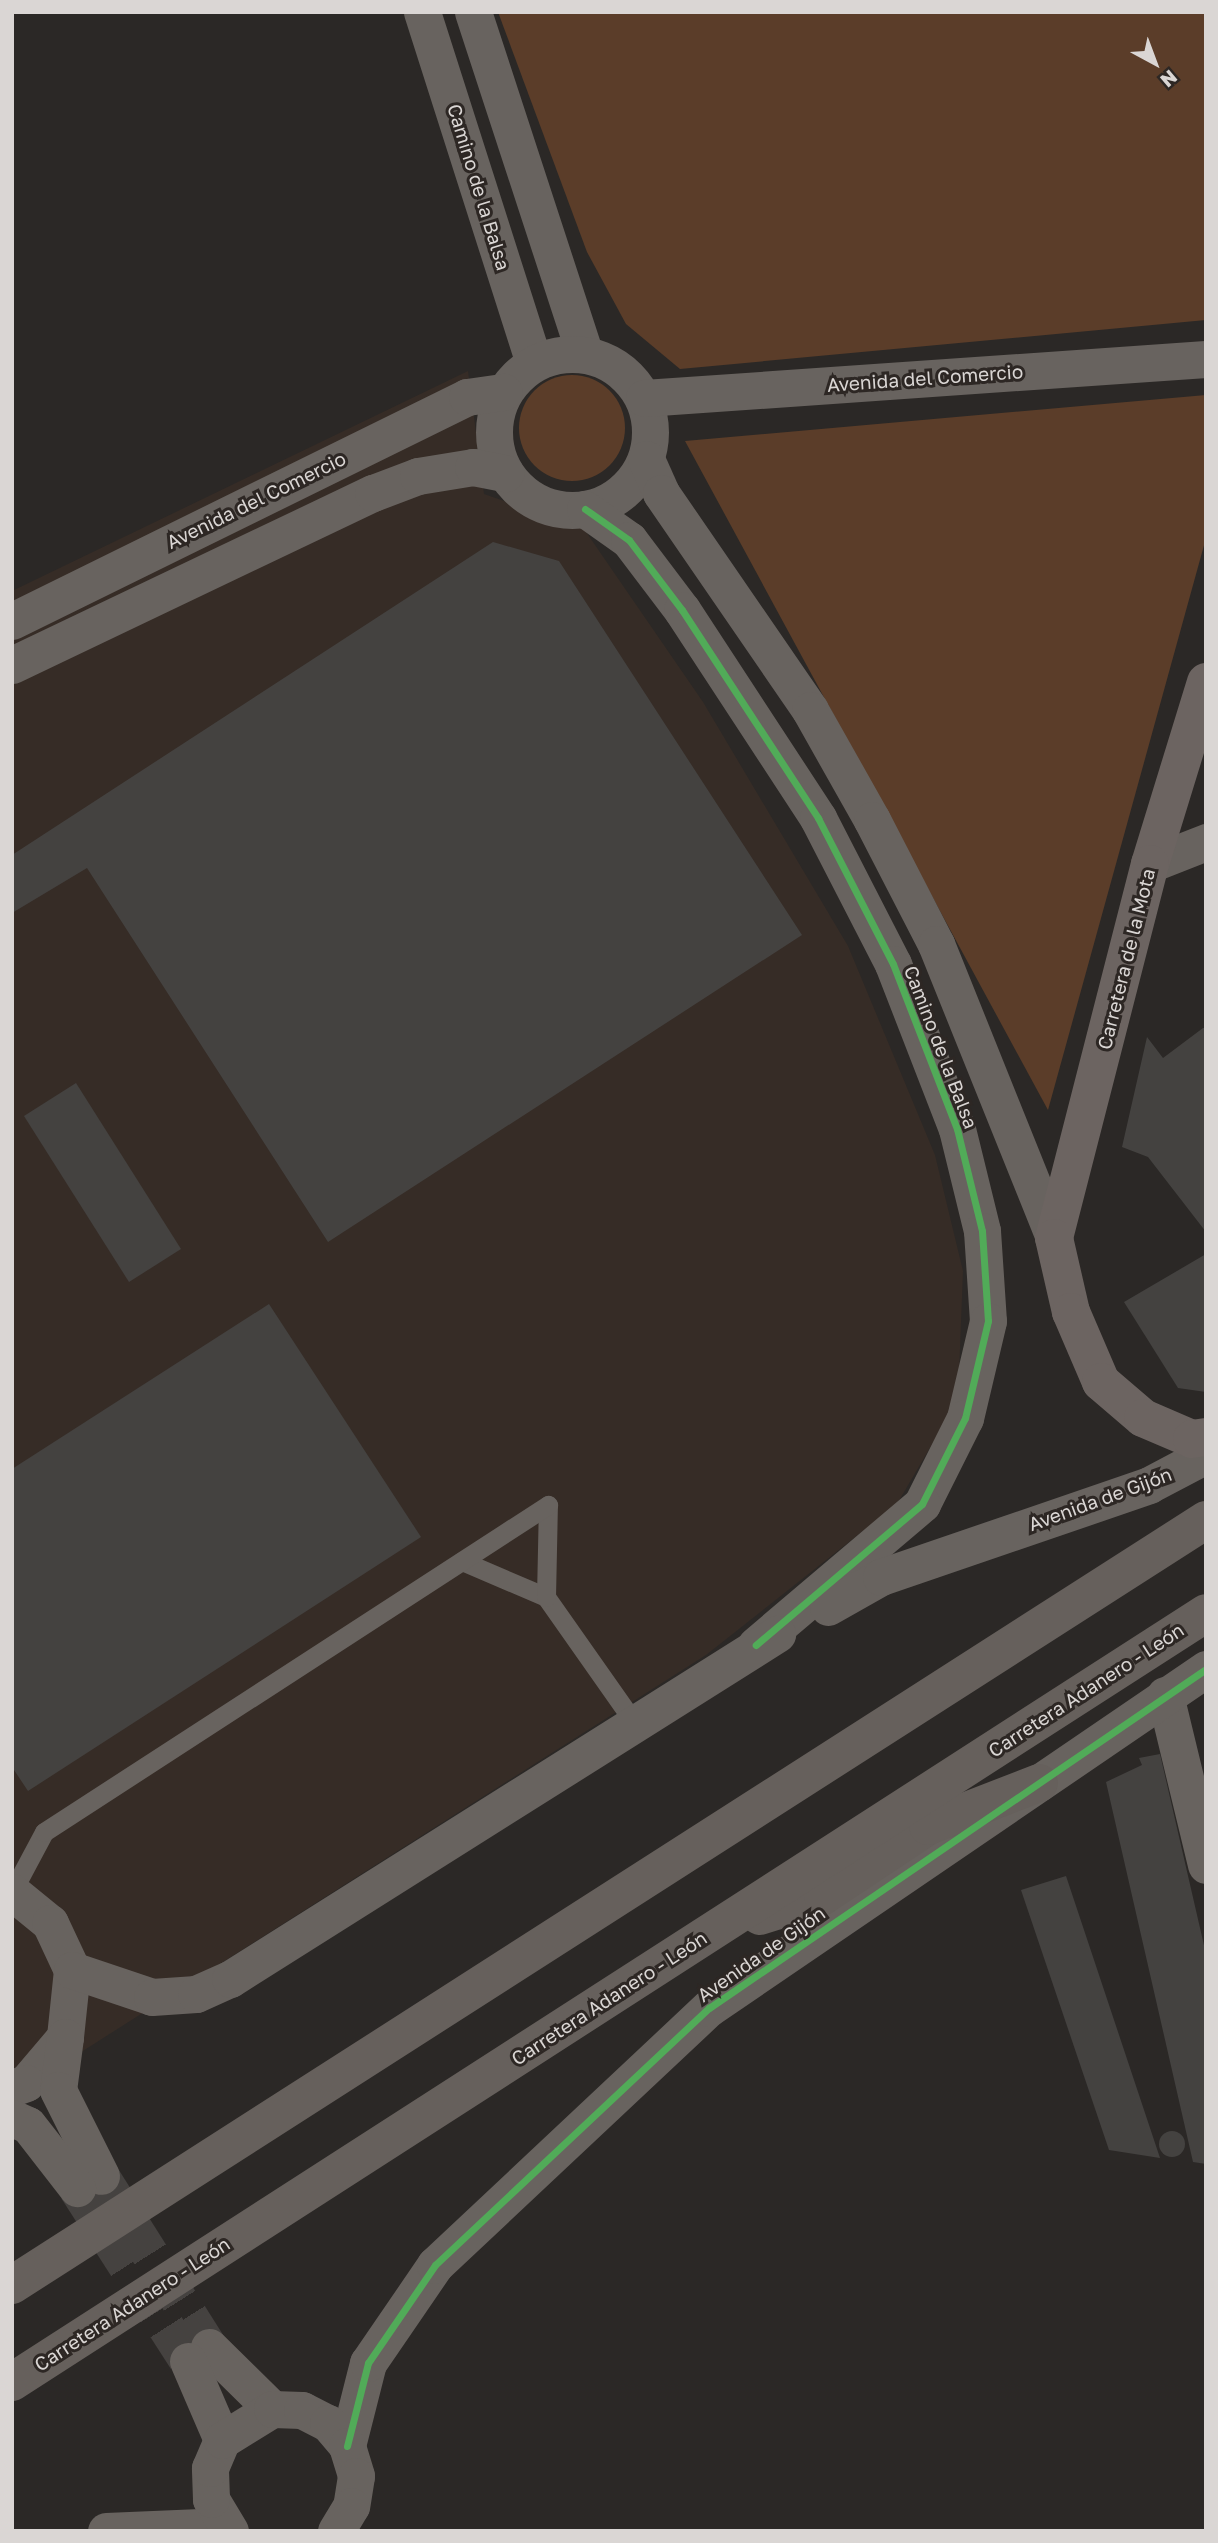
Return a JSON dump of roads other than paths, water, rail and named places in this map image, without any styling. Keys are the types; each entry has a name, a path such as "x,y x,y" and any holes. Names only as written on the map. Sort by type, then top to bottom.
{"highway":[{"path":"12,2285 1206,1520"},
{"name":"Carretera Adanero - León","path":"12,2382 1206,1613"},
{"path":"708,1933 823,1896 928,1826 1039,1783"}],"main road":[{"name":"Carretera de la Mota","path":"1054,1238 1150,864 1206,682"},
{"path":"1054,1238 1070,1312 1101,1382 1143,1418 1192,1439 1206,1437"}],"street":[{"name":"Camino de la Balsa","path":"422,12 534,363"},
{"path":"473,12 585,354"},
{"path":"12,665 373,493 472,467 505,473 540,503 585,509 622,493 646,459 651,439 644,398 620,369 585,354 534,363 504,392 494,432 505,473"},
{"name":"Avenida del Comercio","path":"644,398 1206,359"},
{"name":"Avenida del Comercio","path":"12,621 467,397 504,392"},
{"name":"Camino de la Balsa","path":"646,459 661,493 810,710 872,820 936,944 1054,1238"},
{"name":"Camino de la Balsa","path":"585,509 629,540 682,610 818,818 893,964 957,1129 982,1231 988,1321 965,1418 922,1504 756,1645"},
{"path":"1150,864 1206,842"},
{"name":"Avenida de Gijón","path":"72,1970 152,1997 196,1994 230,1979 756,1645 881,1577 1149,1485 1206,1455"},
{"name":"Avenida de Gijón","path":"347,2446 368,2363 435,2265 564,2139 709,2008 1164,1695 1206,1669"},
{"path":"1164,1695 1206,1865"},
{"path":"12,1892 50,1923 72,1970 58,2090 89,2182 28,2125 12,2119"},
{"path":"12,2088 26,2083 65,2037"},
{"path":"106,2531 227,2528 212,2499 211,2468 222,2440 199,2354 272,2409"},
{"path":"222,2440 272,2409 302,2410 328,2423 347,2446 356,2476 351,2506 336,2531"}],"lane":[{"path":"12,1892 44,1832 548,1505 547,1597"},
{"path":"462,1562 547,1597 633,1721"}],"tunnel":[{"path":"101,2176 209,2347"},
{"path":"77,2188 188,2361"}]}
